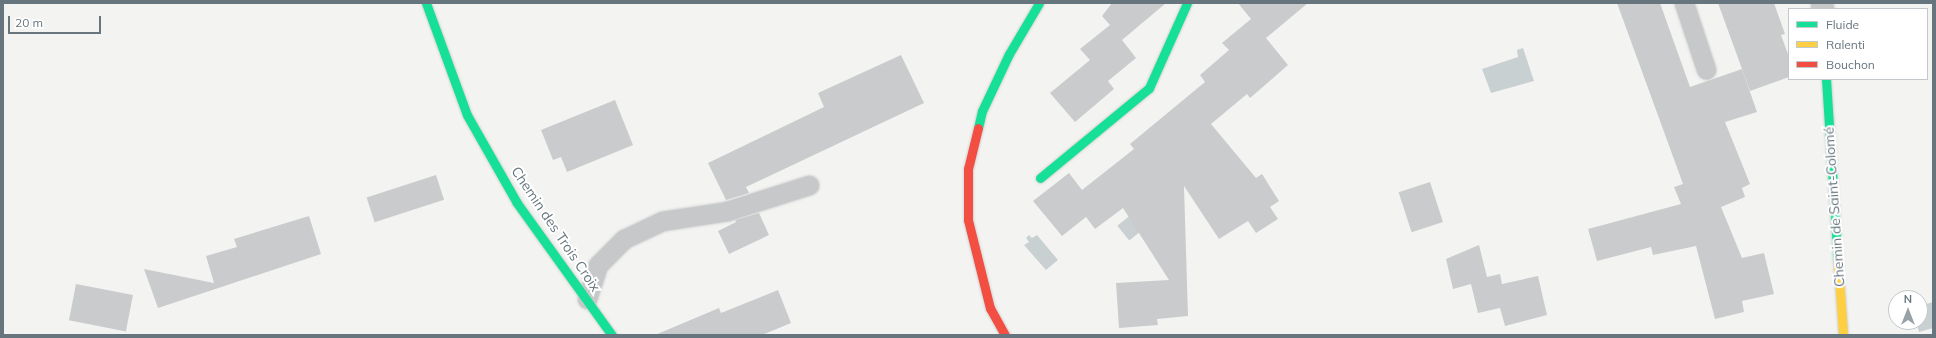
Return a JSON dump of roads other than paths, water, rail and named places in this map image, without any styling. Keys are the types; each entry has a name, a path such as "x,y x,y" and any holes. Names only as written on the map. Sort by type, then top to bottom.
{"street":[{"name":"Chemin des Trois Croix","path":"426,3 467,115 517,203 612,335"},
{"path":"1005,335 990,308 975,254 968,220 968,169 982,110 1009,54 1039,3"},
{"path":"1040,178 1149,88 1187,3"},
{"name":"Chemin de Saint-Colomé","path":"1826,80 1843,335"}],"lane":[{"path":"1684,3 1706,69"},
{"path":"587,299 598,265 624,239 662,221 727,211 810,184"}]}
